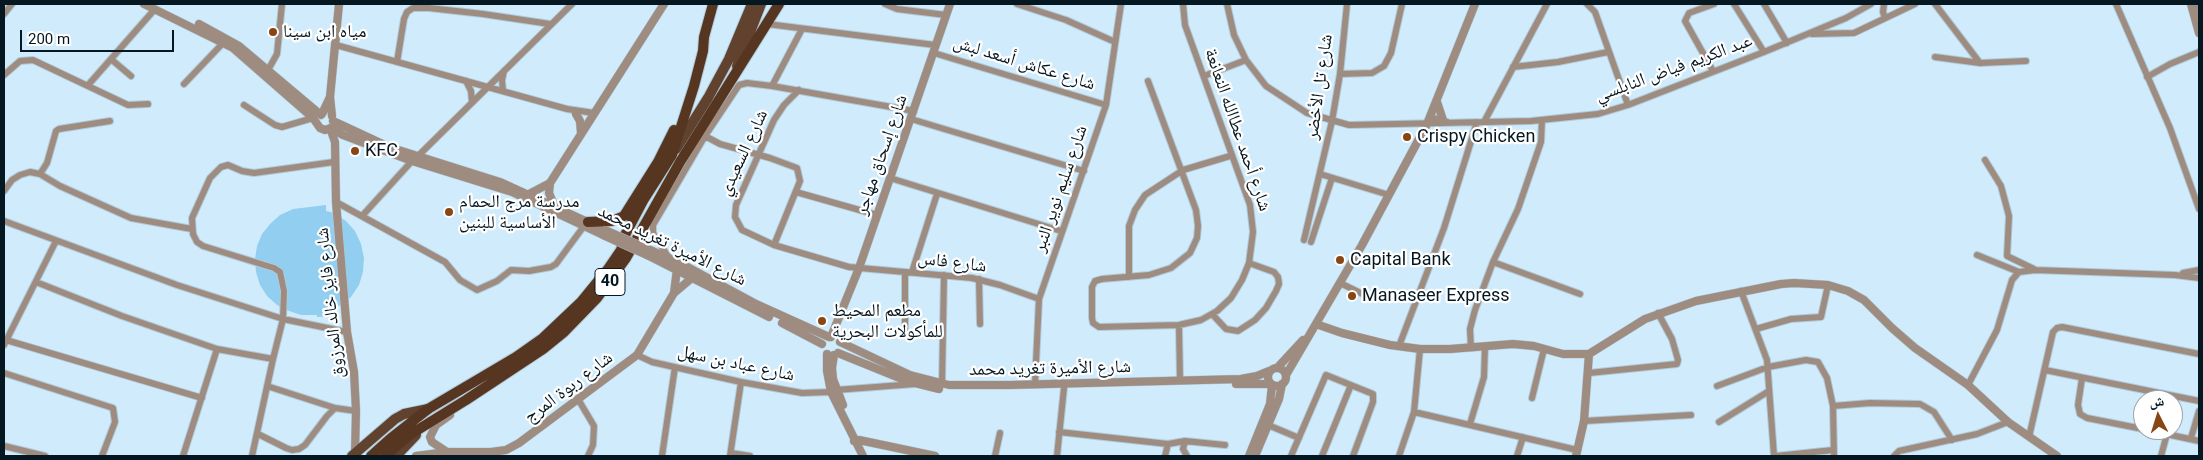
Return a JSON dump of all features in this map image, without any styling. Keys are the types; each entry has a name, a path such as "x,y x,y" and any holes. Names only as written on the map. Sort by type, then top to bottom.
{"highway":[{"name":"40","path":"371,456 428,409 531,346 562,321 581,302 621,250 626,233 672,155 694,86 713,4"},
{"name":"40","path":"385,456 406,437 543,349 564,332 597,298 626,258 680,162 778,4"},
{"path":"586,224 612,221 620,218 634,202 672,135 680,116 695,53 704,37"}],"main road":[{"path":"731,80 747,40 754,4"},
{"path":"672,155 708,98 729,59 754,4"},
{"path":"354,455 400,416 428,409"},
{"path":"396,456 425,425"}],"street":[{"path":"4,14 12,4"},
{"path":"144,4 155,6 227,37 321,115 328,114 331,125 320,128 315,121 265,75 224,42 155,6"},
{"path":"268,70 275,60 279,48 282,4"},
{"path":"244,105 275,125 282,127 315,121 321,115 330,97 339,4"},
{"path":"362,216 415,159 572,4"},
{"path":"554,205 549,193 550,183 664,4"},
{"path":"885,4 897,9 946,15"},
{"name":"شارع إسحاق مهاجر","path":"834,339 950,4"},
{"path":"1017,4 1066,20 1115,42"},
{"name":"شارع سليم نوير النبر","path":"1035,384 1039,299 1106,105 1121,4"},
{"name":"شارع أحمد عطاالله النعانعة","path":"1148,81 1183,170 1198,218 1197,233 1193,248 1187,257 1171,268 1156,273 1102,279 1093,284 1092,318 1096,325 1104,328 1179,325 1193,322 1212,314 1224,306 1237,288 1249,263 1253,241 1252,216 1185,25 1183,4"},
{"name":"عبد الكريم فياض النابلسي","path":"1227,4 1231,26 1246,60 1260,79 1274,92 1307,113 1349,125 1429,120 1480,122 1542,120 1586,116 1628,105 1787,43 1846,18 1871,4"},
{"name":"شارع تل الأخضر","path":"1304,240 1332,121 1340,74 1347,4"},
{"path":"1340,74 1372,73 1384,66 1391,53 1402,4"},
{"path":"1255,456 1279,399 1286,375 1340,283 1429,120 1475,4"},
{"path":"1398,346 1444,228 1480,122 1513,67 1547,4"},
{"path":"1587,4 1595,12 1628,105"},
{"path":"1713,72 1685,21 1689,13 1714,4"},
{"path":"1734,4 1764,52"},
{"path":"1764,4 1787,43"},
{"path":"1884,4 1883,12 1885,18"},
{"path":"1808,34 1849,34 1914,4"},
{"path":"1935,4 1980,63"},
{"path":"2116,4 2170,128 2199,209"},
{"path":"2191,4 2199,33"},
{"path":"2198,4 2199,9"},
{"path":"89,84 112,60 155,6"},
{"path":"397,62 406,14 410,9 418,7 550,24"},
{"name":"شارع عكاش أسعد لبش","path":"767,24 935,49 1106,105"},
{"path":"772,86 802,30"},
{"path":"184,84 224,42"},
{"path":"336,46 567,109 594,113"},
{"path":"1513,67 1558,62 1608,52"},
{"path":"2147,77 2170,64 2199,52"},
{"path":"1935,58 1980,63 2026,61"},
{"path":"4,75 16,64 28,59 89,84 128,105 148,104"},
{"path":"112,60 131,76"},
{"path":"1204,76 1246,60"},
{"path":"503,92 502,80 505,70"},
{"path":"466,81 471,91 472,102"},
{"name":"شارع السعيدي","path":"669,258 653,233 654,224 705,136 737,86 747,83 772,86 914,111"},
{"name":"شارع السعيدي","path":"799,90 780,111 736,204 735,217 742,230 774,245 859,268"},
{"name":"شارع فايز خالد المرزوق","path":"330,97 331,125 335,142 336,202 356,411 354,455"},
{"path":"1437,102 1445,121"},
{"path":"567,109 589,121"},
{"path":"576,114 581,125 581,134"},
{"path":"911,119 1084,171"},
{"path":"1471,348 1471,321 1494,262 1518,209 1542,142 1542,120"},
{"path":"40,174 46,163 56,132 59,129 110,121"},
{"name":"شارع الأميرة تغريد محمد","path":"331,125 415,159 488,177 554,205 586,224"},
{"name":"شارع الأميرة تغريد محمد","path":"331,125 355,139 498,186 586,224 648,253 822,344"},
{"path":"705,136 720,144 797,168 800,181 774,245"},
{"path":"252,456 283,319 284,291 280,272 274,268 209,249 197,242 192,229 195,210 210,178 220,166 228,165 242,171 254,173 334,160 341,143 355,139"},
{"path":"1129,277 1128,236 1135,210 1145,195 1154,187 1183,170 1230,156"},
{"path":"1985,160 2001,186 2010,216 2007,256 2035,270"},
{"path":"4,191 12,180 20,175 30,172 40,174 60,186 131,218 192,229"},
{"path":"1320,174 1389,195"},
{"path":"890,178 1061,232"},
{"path":"1311,242 1332,178"},
{"path":"529,194 550,183"},
{"path":"796,192 877,215"},
{"path":"905,330 909,272 937,194"},
{"path":"336,202 445,262 460,280 477,290 497,281 511,270 529,271 552,267 586,224"},
{"path":"4,221 56,242 177,285 283,319 347,332"},
{"path":"56,242 5,342 202,398"},
{"name":"شارع الأميرة تغريد محمد","path":"648,253 669,258 699,272 769,311 910,375 942,384 1035,384 1241,379 1257,376 1269,371"},
{"path":"1977,255 2019,272 2035,270 2175,275 2199,278"},
{"path":"1494,262 1580,294"},
{"path":"1212,314 1226,329 1238,331 1255,320 1266,308 1279,284 1278,277 1274,272 1249,263"},
{"name":"شارع فاس","path":"859,268 979,279 1039,299"},
{"name":"شارع ربوة المرج","path":"674,293 677,269"},
{"path":"2175,275 2199,270"},
{"path":"1968,385 1997,330 2009,286 2015,275 2019,272"},
{"path":"942,384 944,275"},
{"name":"شارع ربوة المرج","path":"416,456 447,452 491,454 513,447 637,355 674,293 692,277"},
{"path":"979,279 980,324"},
{"path":"36,282 122,316 217,349 273,359"},
{"path":"1340,283 1370,298"},
{"path":"1316,324 1342,333 1420,349 1471,348 1513,344 1563,354 1588,354 1645,318 1696,301 1741,291 1794,283 1828,285 1856,295 1915,348 1968,385 2008,422 2055,456"},
{"path":"1756,328 1791,320 1821,317 1828,285"},
{"path":"1717,386 1768,366 1806,360 1818,362 1827,378 1833,406 1833,453 1775,456 1768,366 1766,354 1741,291"},
{"path":"1589,373 1677,364 1678,360 1672,338 1658,313"},
{"path":"1179,325 1182,381"},
{"path":"2029,437 2054,332 2059,327 2199,354"},
{"path":"1249,456 1270,404 1271,384 1267,379 1269,371 1278,367 1310,333"},
{"path":"833,354 823,350 822,344 834,339 832,374 834,391 863,456"},
{"path":"1470,424 1484,377 1485,346"},
{"path":"183,456 217,349"},
{"path":"1399,456 1414,412 1420,349"},
{"path":"1532,398 1544,349"},
{"name":"شارع الأميرة تغريد محمد","path":"833,354 916,384 953,391 1271,384"},
{"path":"1414,412 1523,437 1576,453 1584,421 1589,373 1588,354"},
{"name":"شارع عباد بن سهل","path":"637,355 652,362 741,382 802,393 916,384"},
{"path":"662,456 675,367"},
{"path":"1278,367 1286,375"},
{"path":"2045,370 2199,401"},
{"path":"4,373 113,408 115,422 102,456"},
{"path":"1291,456 1326,375 1371,392 1374,396 1353,456"},
{"path":"2082,378 2078,405 2080,414 2087,418 2133,427"},
{"path":"741,382 731,454 750,456"},
{"path":"1271,384 1282,384"},
{"path":"1322,456 1351,385"},
{"path":"267,386 335,408 356,411"},
{"path":"1057,456 1064,388"},
{"path":"1719,422 1769,391"},
{"path":"578,399 594,426 593,445 588,456"},
{"path":"447,452 432,442 430,434 436,425 466,400"},
{"path":"1833,406 1870,403 1925,406 1934,412 1952,440"},
{"path":"258,434 286,448 292,450 299,448 305,445 335,408"},
{"path":"2191,438 2199,411"},
{"path":"1584,421 1691,415"},
{"path":"1894,456 1899,451 1986,432 2008,422"},
{"path":"1268,425 1299,438"},
{"path":"995,456 1000,432"},
{"path":"1059,432 1168,444 1185,441 1225,446"},
{"path":"1517,456 1523,437"},
{"path":"2183,437 2199,440"},
{"path":"857,440 935,456"},
{"path":"2162,456 2166,440"},
{"path":"1185,441 1183,449 1187,456"},
{"path":"1165,456 1168,444"},
{"path":"4,446 45,456"}],"shaded area":[{"path":"326,205 326,211 334,213 346,221 355,231 361,244 364,258 363,272 359,285 351,297 335,309 335,316 317,317 317,315 301,315 277,305 267,296 260,285 256,272 257,246 262,234 280,215 293,209"}],"place":[{"name":"مياه ابن سينا","path":"273,32"},
{"name":"Crispy Chicken","path":"1407,137"},
{"name":"KFC","path":"355,151"},
{"name":"مدرسة مرج الحمام الأساسية للبنين","path":"449,212"},
{"name":"Capital Bank","path":"1340,260"},
{"name":"Manaseer Express","path":"1352,296"},
{"name":"مطعم المحيط للمأكولات البحرية","path":"822,321"}]}
